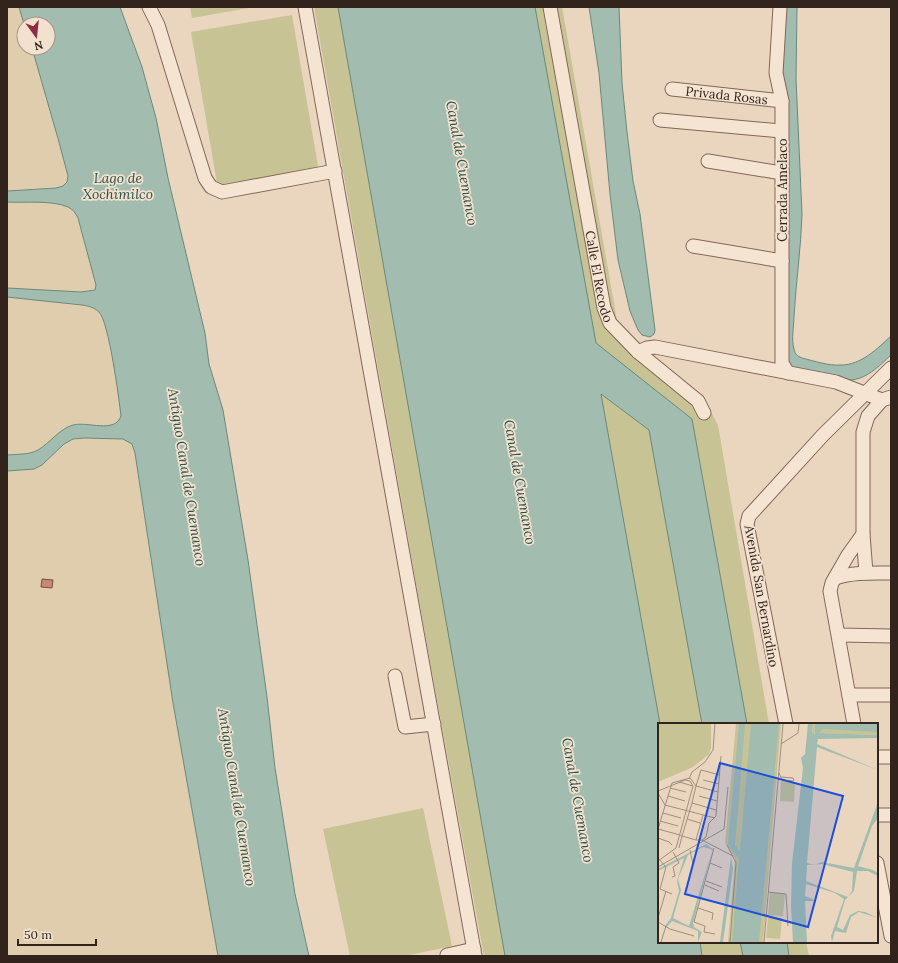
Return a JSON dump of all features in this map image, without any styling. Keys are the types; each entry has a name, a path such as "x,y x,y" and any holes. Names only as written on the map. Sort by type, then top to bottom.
{"street":[{"path":"149,7 158,25 205,178 210,188 222,192 334,171"},
{"path":"305,7 475,953 446,956"},
{"name":"Calle El Recodo","path":"550,7 604,308 610,323 638,352 698,401 704,413"},
{"name":"Cerrada Amelaco","path":"780,7 776,73 782,101 781,131 784,363"},
{"name":"Privada Rosas","path":"672,89 782,101"},
{"path":"660,120 781,131"},
{"path":"708,160 782,173"},
{"path":"693,246 782,261"},
{"path":"638,352 647,348 655,347 784,363 865,393 887,398"},
{"name":"Avenida San Bernardino","path":"786,723 747,524 749,516 865,393 891,368"},
{"path":"866,573 863,534 863,432 868,416 887,398"},
{"path":"854,723 830,591 832,583 848,555 863,534"},
{"path":"835,578 845,575 866,573 891,573"},
{"path":"839,635 891,636"},
{"path":"395,676 405,727 434,724"},
{"path":"849,695 891,695"},
{"path":"878,758 891,757"},
{"path":"878,815 891,815"},
{"path":"878,864 886,879 891,936"}],"shaded area":[{"path":"7,7 19,7 22,16 16,16 16,56 35,56 68,176 67,182 63,186 7,191"},
{"path":"190,7 254,7 192,18"},
{"path":"314,7 562,7 619,332 708,407 718,425 769,723 658,723 658,943 806,943 809,956 484,956 429,656"},
{"path":"292,15 319,172 218,189 191,32"},
{"path":"7,202 60,204 69,207 75,212 94,273 96,285 95,289 81,292 7,288"},
{"path":"7,297 82,305 92,307 99,311 103,317 116,376 121,416 120,421 116,424 105,426 71,425 38,450 31,453 7,455"},
{"path":"73,439 123,439 132,444 135,453 173,703 218,956 7,956 7,471 34,469 51,458 64,444"},
{"path":"423,808 452,946 405,956 350,956 323,829"}],"water":[{"name":"Lago de Xochimilco","path":"19,7 120,7 142,67 156,118 168,178 205,333 209,364 223,410 248,560 267,697 275,768 295,894 309,956 218,956 173,703 135,453 132,444 123,439 73,439 64,444 42,465 34,469 7,471 7,455 27,454 34,452 63,430 73,425 107,426 118,421 121,416 110,345 103,319 99,312 89,306 7,297 7,288 81,292 95,290 96,285 78,218 73,210 54,203 7,202 7,191 56,188 63,186 67,182 68,176 34,56 56,56 56,16 22,16"},
{"name":"Canal de Cuemanco","path":"338,7 535,7 596,343 692,419 747,723 702,723 649,430 601,394 660,723 658,723 658,943 700,943 702,956 505,956"},
{"path":"589,7 619,7 622,83 627,132 633,181 640,214 655,330 654,334 650,337 642,335 638,330 630,311 618,260 610,194 599,73"},
{"path":"784,7 797,7 796,79 802,214 793,332 794,351 802,358 827,364 848,364 862,359 891,336 891,355 872,372 861,378 849,380 793,369 786,359 781,67"},
{"path":"740,943 787,943 789,956 743,956"}],"building":[{"path":"42,579 53,580 52,588 41,587"}],"water label":[{"name":"Antiguo Canal de Cuemanco","path":"187,477"},
{"name":"Antiguo Canal de Cuemanco","path":"237,797"}]}
